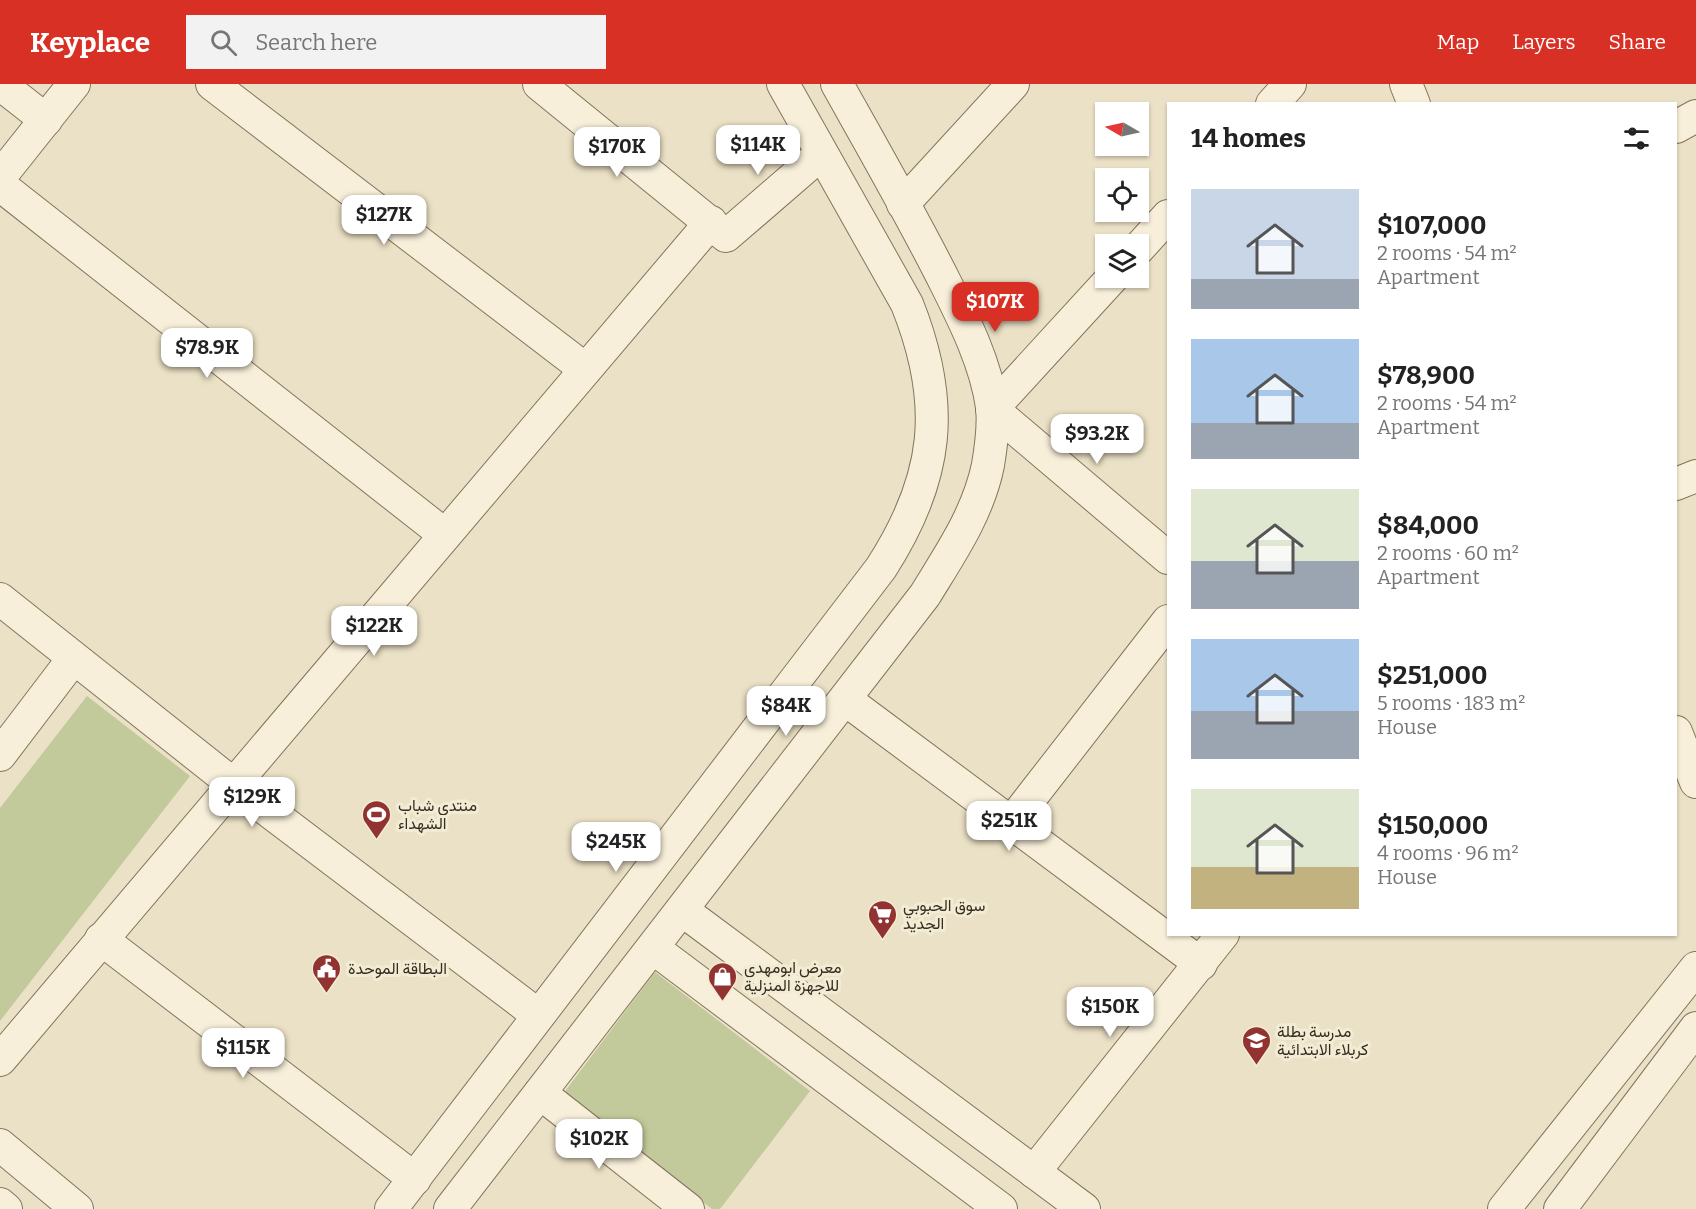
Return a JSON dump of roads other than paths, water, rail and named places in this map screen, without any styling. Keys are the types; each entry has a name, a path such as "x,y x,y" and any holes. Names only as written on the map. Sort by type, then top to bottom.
{"street":[{"path":"0,177 74,84"},
{"path":"212,84 585,369"},
{"path":"539,84 726,236 821,154"},
{"path":"391,1209 537,1015 881,568 903,535 919,498 929,459 932,410 930,380 921,341 907,304 783,84"},
{"path":"903,204 1013,84"},
{"path":"1274,102 1290,84"},
{"path":"1406,84 1413,102"},
{"path":"3,88 46,120"},
{"path":"450,1209 790,773 925,595 976,507 988,466 992,409 985,376 959,311 839,88 802,120"},
{"path":"1677,126 1696,116"},
{"path":"0,185 445,535"},
{"path":"1149,237 1167,217"},
{"path":"0,1060 711,222"},
{"path":"992,409 1103,288"},
{"path":"992,409 1164,545"},
{"path":"1677,484 1696,476"},
{"path":"0,599 233,784 537,1015"},
{"path":"1011,823 1167,622"},
{"path":"0,755 73,659"},
{"path":"846,700 1201,964"},
{"path":"1677,734 1696,782"},
{"path":"750,740 790,773"},
{"path":"682,910 1084,1209"},
{"path":"1034,1172 1222,936"},
{"path":"101,939 415,1179"},
{"path":"653,948 1001,1209"},
{"path":"1504,1209 1696,968"},
{"path":"1560,1209 1696,1028"},
{"path":"540,1093 688,1209"},
{"path":"0,1145 77,1209"},
{"path":"0,1204 6,1209"}],"place":[{"name":"منتدى شباب الشهداء","path":"377,840"},
{"name":"سوق الحبوبي الجديد","path":"882,940"},
{"name":"البطاقة الموحدة","path":"327,994"},
{"name":"معرض ابومهدي للاجهزة المنزلية","path":"723,1002"},
{"name":"مدرسة بطلة كربلاء الابتدائية","path":"1256,1066"}]}
